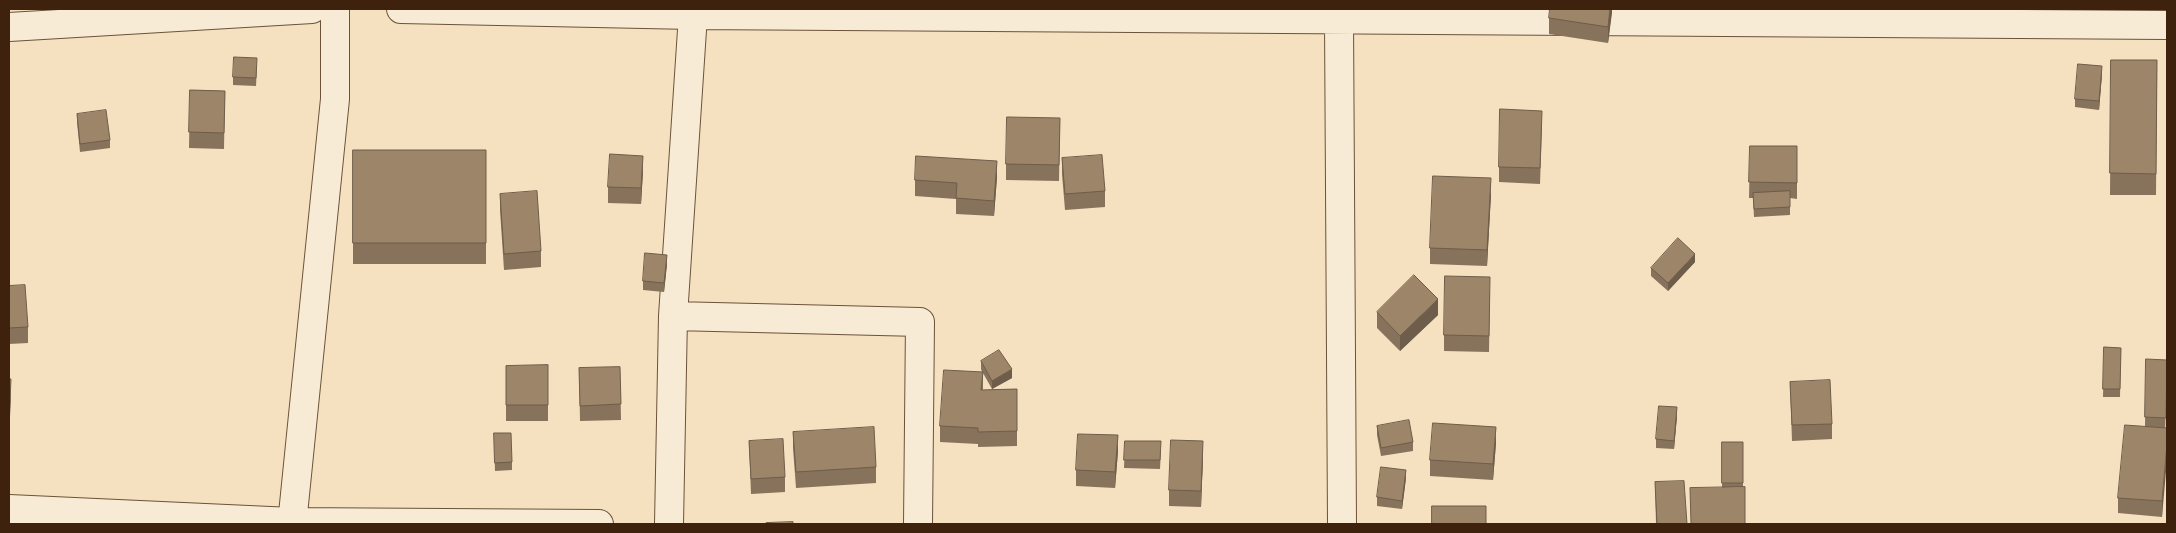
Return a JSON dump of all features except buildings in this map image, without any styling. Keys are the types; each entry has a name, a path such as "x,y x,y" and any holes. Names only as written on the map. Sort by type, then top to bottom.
{"street":[{"path":"9,27 312,9"},
{"path":"292,523 335,99 335,9"},
{"path":"400,9 2167,25"},
{"path":"669,524 673,316 695,12"},
{"path":"1339,19 1342,524"},
{"path":"673,316 920,322 918,524"},
{"path":"9,509 292,523 599,524"}]}
